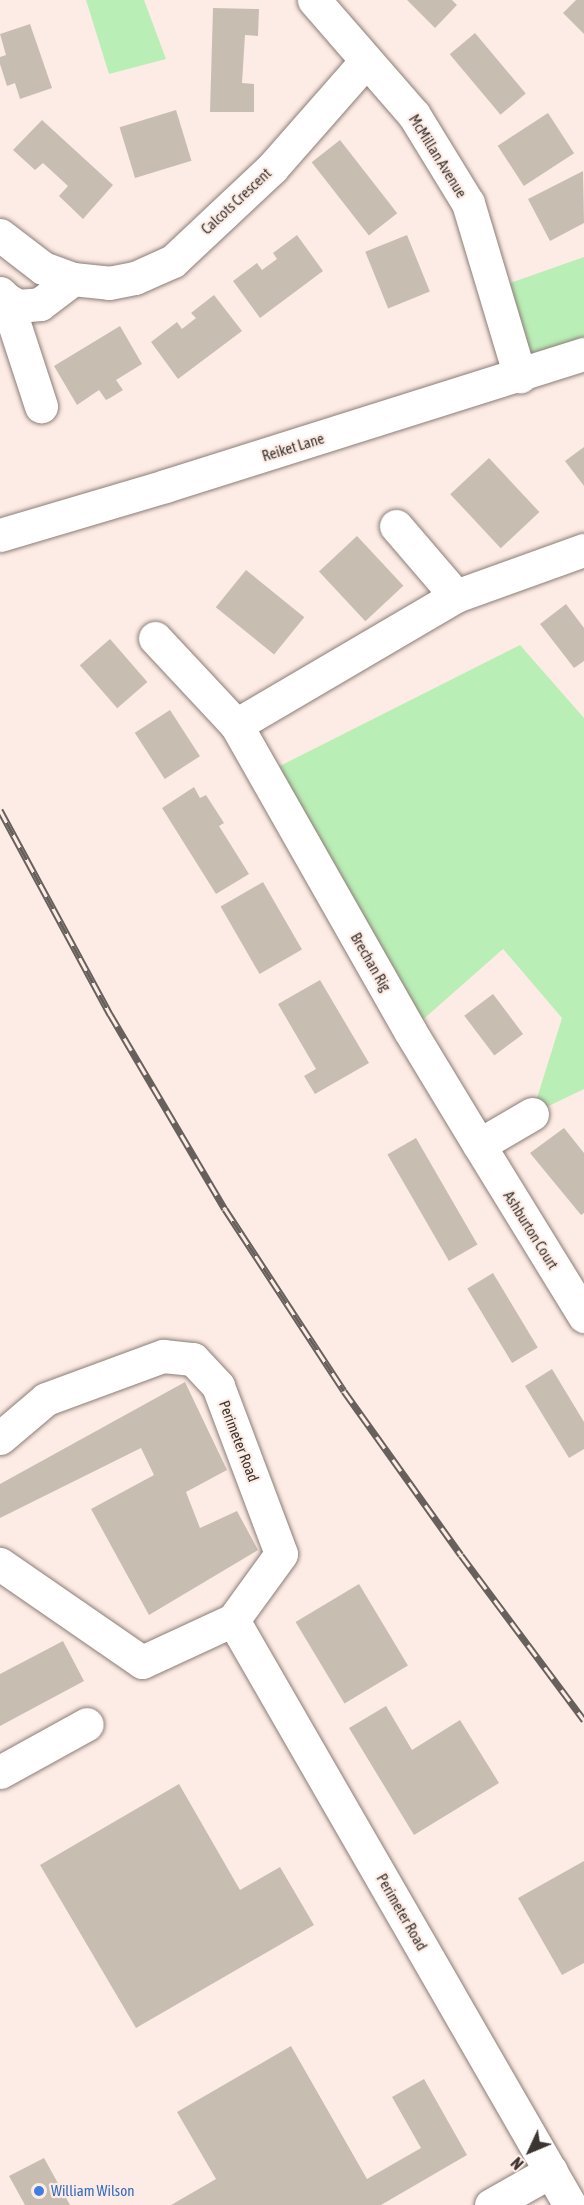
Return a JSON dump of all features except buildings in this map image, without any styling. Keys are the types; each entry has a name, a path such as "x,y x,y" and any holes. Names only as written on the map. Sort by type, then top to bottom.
{"street":[{"name":"McMillan Avenue","path":"314,0 414,115 468,204 520,376"},
{"name":"Calcots Crescent","path":"0,235 43,268 73,279 109,283 135,278 173,261 272,168 366,61"},
{"path":"3,296 18,306 40,304 73,279"},
{"path":"3,296 41,406"},
{"name":"Reiket Lane","path":"0,535 520,376 584,354"},
{"path":"396,526 456,596"},
{"path":"236,724 456,596 584,550"},
{"name":"Brechan Rig","path":"155,638 236,724 410,1031 479,1145"},
{"path":"479,1145 532,1114"},
{"name":"Ashburton Court","path":"479,1145 584,1316"},
{"name":"Perimeter Road","path":"0,1438 46,1399 163,1356 193,1359 218,1386 281,1554 233,1620 142,1662 0,1564"},
{"name":"Perimeter Road","path":"233,1620 570,2205"},
{"path":"0,1772 87,1724"},
{"path":"490,2205 551,2171"}],"green space":[{"path":"86,0 144,0 166,59 109,74"},
{"path":"584,257 584,357 520,376 493,289"},
{"path":"520,645 584,718 584,1089 532,1114 562,1018 503,949 410,1031 264,774"}],"railway":[{"path":"0,810 110,1014 225,1209 344,1391 461,1555 584,1720"}],"place":[{"name":"William Wilson","path":"39,2191"}]}
